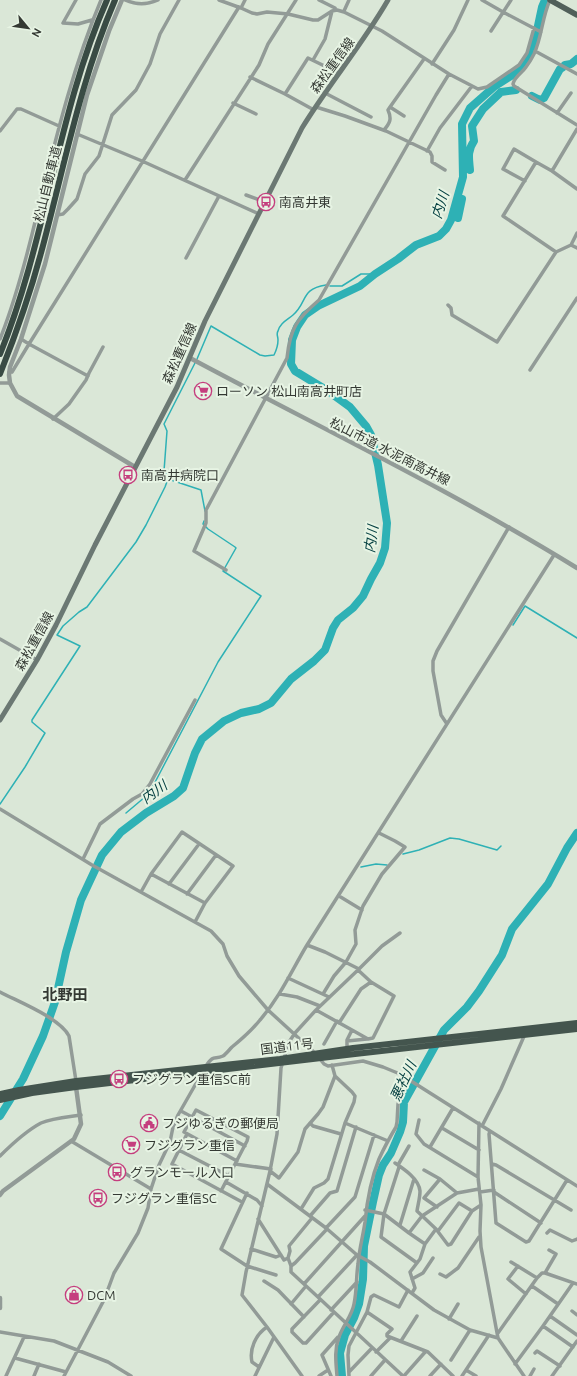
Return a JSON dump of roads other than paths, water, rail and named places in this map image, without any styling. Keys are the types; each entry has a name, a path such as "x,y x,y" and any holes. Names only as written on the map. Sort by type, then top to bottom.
{"highway":[{"name":"松山自動車道","path":"0,354 21,296 32,259 74,93 85,56 107,0"},
{"name":"松山自動車道","path":"0,374 15,338 42,253 82,95 106,21 115,0"},
{"name":"国道11号","path":"526,1032 577,1023"},
{"name":"国道11号","path":"317,1056 347,1049 445,1041 526,1032 577,1029"},
{"name":"国道11号","path":"76,1084 202,1072 284,1060 433,1042"},
{"name":"国道11号","path":"0,1094 206,1066 284,1060"},
{"name":"国道11号","path":"0,1100 33,1090"}],"main road":[{"name":"森松重信線","path":"0,720 37,660 177,387 206,321 302,128 373,26 388,0"},
{"path":"550,0 577,15"}],"street":[{"path":"76,0 63,23 78,24 92,20"},
{"path":"0,339 7,322 25,264 59,126 92,20 101,0"},
{"path":"135,467 17,396 10,384 9,372 43,271 87,95 109,31 124,0 142,4 158,0"},
{"path":"57,215 63,214 74,203 85,174 96,162 112,115 136,90 150,64 160,34 179,0"},
{"path":"219,0 257,14 267,12 288,14 313,20 318,20 334,10"},
{"path":"9,372 12,372 142,161 245,0"},
{"path":"184,180 259,64 268,44 296,0"},
{"path":"319,0 334,10 344,12 373,26 432,64 478,88 486,87 519,65 527,53 535,29"},
{"path":"344,12 349,0"},
{"path":"432,64 454,30 468,0"},
{"path":"482,0 540,32"},
{"path":"491,31 511,0"},
{"path":"550,0 544,14 535,51 530,62 514,79 513,84 577,125"},
{"path":"313,60 325,39 335,3"},
{"path":"535,51 577,74"},
{"path":"285,94 308,58 339,73"},
{"path":"384,130 390,122 391,117 388,110 424,59"},
{"path":"226,570 194,551 206,523 206,510 287,358 288,342 300,316 320,300 449,74"},
{"path":"250,77 315,108 346,116 384,130 410,142 431,154 432,162 445,170"},
{"path":"427,151 440,128 472,86"},
{"path":"325,93 371,117"},
{"path":"557,113 571,93"},
{"path":"233,103 256,114"},
{"path":"390,107 404,116"},
{"path":"0,131 17,109 21,109 59,126"},
{"path":"552,171 577,130"},
{"path":"77,134 142,161 259,214"},
{"path":"525,181 503,169 514,149 552,171 577,189"},
{"path":"536,162 503,216 556,252"},
{"path":"246,195 265,202"},
{"path":"186,258 219,196"},
{"path":"448,305 451,308 452,315 497,342 556,252 571,245 577,233"},
{"path":"571,245 577,248"},
{"path":"530,370 577,298"},
{"path":"21,339 88,376"},
{"path":"53,419 70,404 88,376 103,347"},
{"name":"松山市道 水泥南高井線","path":"190,358 451,495 509,527 577,568"},
{"path":"0,384 10,384"},
{"path":"447,724 441,715 433,671 433,662 437,651 509,527"},
{"path":"64,1376 76,1350 104,1300 114,1272 138,1234 148,1208 151,1189 159,1165 169,1145 173,1127 202,1072 209,1061 214,1057 222,1056 230,1050 261,1020 280,994 307,945 554,555"},
{"path":"0,638 37,660"},
{"path":"83,859 100,824 142,794 162,762 196,700"},
{"path":"0,809 92,865 211,931 223,944 227,956 238,976 268,1010 295,1034 324,1064 328,1066 363,1061 384,1067 411,1080 577,1186"},
{"path":"141,892 151,874 182,832 233,866 205,903 195,922"},
{"path":"323,994 334,976 346,962 356,944 355,930 362,910 382,874 405,847 378,833"},
{"path":"169,884 199,844"},
{"path":"187,894 216,855"},
{"path":"151,874 205,903"},
{"path":"339,896 362,910"},
{"path":"302,1376 242,1295 247,1266 267,1184 277,1134 281,1068 289,1042 316,1010 359,970 382,946 400,933"},
{"path":"307,945 346,962 359,970 371,982 394,996 372,1038 347,1041"},
{"path":"288,978 330,997"},
{"path":"324,1044 361,989 371,982"},
{"path":"0,993 53,1020 66,1031 69,1036 82,1124 74,1139 3,1191 0,1195"},
{"path":"280,994 297,997 320,1006"},
{"path":"316,1010 368,1038"},
{"path":"347,1049 347,1041 352,1030"},
{"path":"524,1376 498,1335 480,1236 478,1177 481,1125 498,1096 526,1032"},
{"path":"301,1209 314,1188 324,1183 328,1179 345,1122 354,1102 355,1096 335,1076 332,1065"},
{"path":"221,1191 236,1162 245,1146 248,1137 196,1110 184,1132 236,1162 270,1170 279,1178 298,1152 303,1133 322,1107 335,1076"},
{"path":"330,1376 322,1355 339,1336 347,1324 354,1306 365,1216 375,1172 397,1122 398,1104 411,1080"},
{"path":"430,1147 453,1108"},
{"path":"181,1111 245,1146"},
{"path":"0,1155 41,1123 81,1115"},
{"path":"419,1120 416,1134 424,1144 478,1177"},
{"path":"345,1122 388,1141"},
{"path":"310,1123 313,1126 341,1134"},
{"path":"356,1127 337,1191 330,1193 289,1246 290,1252 288,1258 291,1266 291,1272 401,1376 426,1351"},
{"path":"442,1128 479,1150"},
{"path":"490,1131 496,1223 526,1242 529,1242 567,1180"},
{"path":"187,1134 172,1164 242,1202"},
{"path":"291,1266 355,1197 374,1135"},
{"path":"71,1141 151,1189"},
{"path":"169,1145 229,1176"},
{"path":"409,1146 397,1165 384,1214 381,1237 417,1263"},
{"path":"492,1164 496,1164 571,1210"},
{"path":"397,1165 418,1183 420,1191 417,1211 437,1230 448,1245 451,1244 472,1211 480,1205"},
{"path":"424,1170 440,1178 458,1193"},
{"path":"437,1207 424,1198 440,1178"},
{"path":"400,1225 414,1179"},
{"path":"226,1182 247,1193 257,1200 262,1206"},
{"path":"267,1184 327,1228 342,1243 359,1256 370,1262 434,1310 470,1330 489,1336 498,1335 537,1278 542,1273 545,1273 556,1254 549,1250"},
{"path":"409,1233 422,1216 458,1193 479,1190 494,1191 541,1223"},
{"path":"247,1193 221,1249 247,1266 276,1275"},
{"path":"412,1293 415,1288 410,1272 420,1259 425,1244 459,1203 472,1211"},
{"path":"367,1210 384,1214 425,1244"},
{"path":"291,1304 305,1285 365,1216"},
{"path":"258,1218 284,1260 288,1258"},
{"path":"549,1230 572,1241 577,1239"},
{"path":"440,1274 446,1277 458,1268 480,1236"},
{"path":"251,1249 276,1257 281,1255"},
{"path":"357,1282 306,1343 303,1343 292,1332 292,1329 359,1256"},
{"path":"412,1279 423,1273 433,1258"},
{"path":"511,1262 537,1278"},
{"path":"518,1266 508,1279 526,1294"},
{"path":"545,1273 577,1284"},
{"path":"264,1282 278,1290 304,1317"},
{"path":"515,1364 572,1283"},
{"path":"532,1286 558,1304"},
{"path":"349,1374 349,1346 355,1332 367,1312 371,1297 374,1295 399,1307 408,1290"},
{"path":"0,1298 0,1308"},
{"path":"449,1319 458,1304"},
{"path":"572,1311 577,1314"},
{"path":"367,1312 392,1329 387,1336 426,1351 454,1376"},
{"path":"401,1342 416,1316"},
{"path":"550,1316 577,1335"},
{"path":"543,1326 573,1347"},
{"path":"259,1367 252,1362 251,1356 256,1339 261,1331 267,1327"},
{"path":"451,1360 470,1330"},
{"path":"0,1332 54,1341 108,1362 131,1376"},
{"path":"6,1376 24,1336"},
{"path":"337,1376 335,1356 339,1336"},
{"path":"462,1376 489,1336"},
{"path":"255,1376 274,1337"},
{"path":"376,1352 390,1338"},
{"path":"552,1376 577,1341"},
{"path":"349,1374 372,1348"},
{"path":"535,1353 536,1351 560,1366"},
{"path":"15,1358 66,1372"},
{"path":"371,1376 385,1360"},
{"path":"34,1376 39,1364"},
{"path":"430,1376 441,1364"},
{"path":"530,1376 534,1369"},
{"path":"319,1376 328,1370"},
{"path":"466,1370 476,1376"}],"waterway":[{"name":"内川","path":"0,1116 23,1079 43,1036 55,1002 66,952 81,900 102,855 121,832 146,813 174,796 183,788 195,753 202,739 224,721 241,713 259,709 271,703 291,679 314,661 325,650 333,628 338,620 353,608 363,596 380,563 385,548 387,523 378,465 371,435 366,426 350,407 328,391 295,371 291,364 292,340 297,327 305,315 318,306 360,286 416,245 439,236 446,229 451,220 463,177 462,124 470,108 495,86 514,74 525,63 533,49 542,7 545,0"},
{"path":"565,65 571,64 577,59"},
{"path":"532,96 540,100 544,98 560,69 562,68"},
{"path":"470,170 469,152 474,141 472,126 483,109 501,92 516,90"},
{"path":"458,218 462,199"},
{"path":"330,286 342,286 361,274 375,274"},
{"path":"0,804 25,767 45,733 32,722 32,720 80,646 57,635 63,626 87,607 136,542 165,487 168,479 164,471 167,431 164,424 197,359 211,326 260,355 274,355 278,344 277,333 280,326 298,310 308,293 318,287 326,285"},
{"path":"168,479 201,490 205,511"},
{"path":"126,813 145,797 152,788 218,662 261,596 223,571 236,548 208,529 203,524 204,521"},
{"path":"513,625 525,606 577,638"},
{"name":"悪社川","path":"342,1376 340,1353 345,1335 354,1318 359,1304 363,1279 364,1246 379,1175 400,1132 403,1122 404,1102 444,1030 467,1007 479,991 502,955 512,929 548,884 567,848 577,833"},
{"path":"403,854 419,850 450,838 459,839 497,850 501,846"},
{"path":"361,867 376,864 387,865"}],"place":[{"name":"南高井東","path":"266,202"},
{"name":"ローソン 松山南高井町店","path":"203,391"},
{"name":"南高井病院口","path":"128,475"},
{"name":"フジグラン重信SC前","path":"119,1079"},
{"name":"フジゆるぎの郵便局","path":"149,1123"},
{"name":"フジグラン重信","path":"131,1145"},
{"name":"グランモール入口","path":"117,1172"},
{"name":"フジグラン重信SC","path":"98,1198"},
{"name":"DCM","path":"74,1295"}],"district":[{"name":"北野田","path":"65,995"}]}
